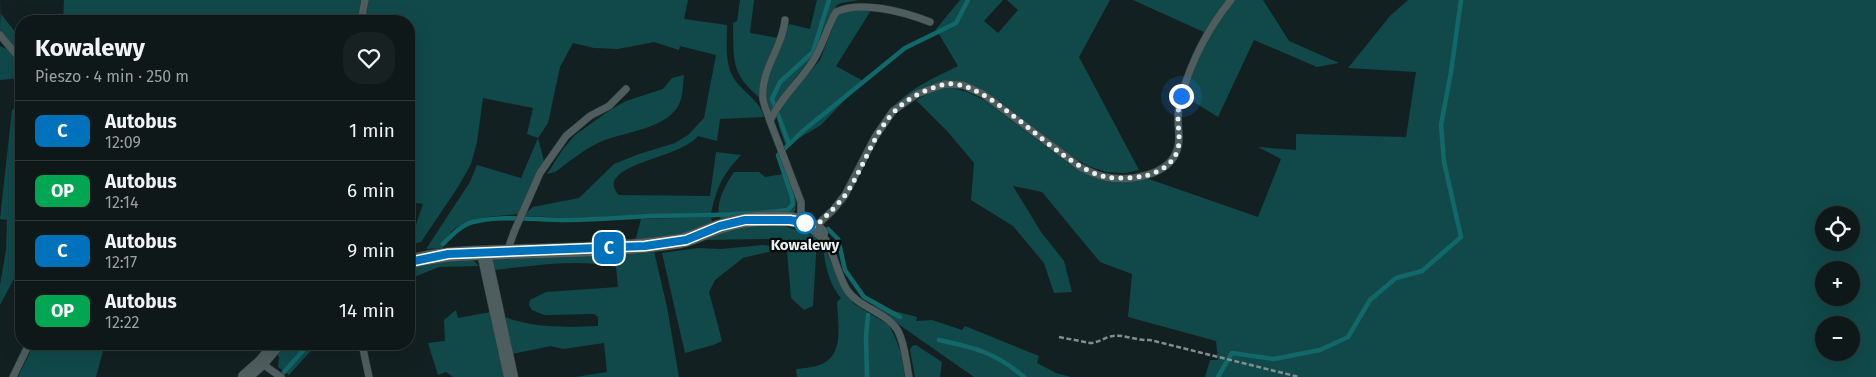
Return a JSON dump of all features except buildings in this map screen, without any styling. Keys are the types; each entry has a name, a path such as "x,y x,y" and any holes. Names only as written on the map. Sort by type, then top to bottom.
{"street":[{"path":"415,261 448,254 645,246 686,240 720,226 745,220 780,219 801,222 818,230"},
{"path":"484,253 511,377"},
{"path":"245,377 272,350"}],"lane":[{"path":"362,15 365,0"},
{"path":"909,377 902,343 897,330 890,322 861,303 849,292 828,245 818,230 845,195 875,137 893,111 917,94 945,84 963,85 983,94 1080,167 1094,174 1107,178 1121,178 1142,176 1164,169 1174,158 1177,151 1179,133 1178,109 1187,78 1198,52 1231,0"},
{"path":"770,121 788,92 812,64 833,17 842,8 854,4 882,4 930,22"},
{"path":"785,20 780,40 765,76 763,100 801,202 801,222"},
{"path":"0,35 15,53"},
{"path":"507,252 540,173 566,136 590,116 609,106 626,89"},
{"path":"14,377 26,350"},
{"path":"363,350 369,377"},
{"path":"261,363 281,377"}],"path":[{"path":"1060,337 1090,343 1114,336 1140,341 1150,340 1299,377"}],"shaded area":[{"path":"1,0 1,14 15,32 15,48 0,30"},
{"path":"64,0 688,0 684,19 727,25 727,56 731,73 739,85 759,105 764,117 720,119 717,141 698,136 680,148 622,172 614,183 616,192 619,195 710,196 716,152 741,155 721,182 711,213 572,218 525,216 533,207 579,198 614,164 675,143 688,135 704,118 716,55 680,46 679,50 654,42 618,49 594,48 573,43 560,67 548,123 538,138 527,134 533,108 483,98 477,142 471,164 421,242 415,244 415,227 423,204 415,203 415,15 63,15"},
{"path":"740,0 754,0 750,33 778,38 762,74 761,99 751,90 739,74 734,57 733,23 737,21"},
{"path":"817,0 859,0 837,5 822,32 815,53 789,86 771,114 766,98 767,82 789,24 810,29"},
{"path":"960,0 1003,0 984,21 998,33 1018,10 1007,0 1110,0 1079,57 1139,170 1125,173 1106,172 1088,166 1071,156 984,91 950,81 933,84 912,93 892,108 914,89 958,66 936,29"},
{"path":"1133,0 1227,0 1206,33"},
{"path":"1235,0 1263,0 1289,41 1339,63 1317,67 1254,40 1218,117 1184,96 1212,34"},
{"path":"1408,0 1876,0 1876,377 1205,377 1210,360 1218,360 1216,341 1128,317 1132,274 1100,262 1042,192 1013,186 1041,232 1064,261 1072,292 1054,293 1044,263 1013,226 971,200 974,163 948,132 916,100 934,91 949,87 967,92 984,100 1072,166 1098,179 1119,182 1146,178 1258,217 1281,159 1258,147 1296,150 1296,134 1406,137 1416,72 1348,68 1390,16"},
{"path":"875,4 836,66 863,81 821,125 786,146 779,127 778,115 786,101 820,60 837,16 850,8"},
{"path":"0,46 9,50 15,58 15,79 0,80"},
{"path":"684,75 680,102 675,111 666,118 656,124 600,142 582,152 555,172 547,174 563,149 575,135 626,101 663,89 672,78"},
{"path":"15,108 15,279 0,305 0,285 6,250 7,220 0,219 12,110"},
{"path":"538,138 544,161 518,214 473,220 454,230 447,237 443,248 426,249 470,182 477,165 521,178"},
{"path":"734,172 759,172 765,177 783,174 787,177 794,192 796,203 794,213 722,222 719,216 719,203 724,189"},
{"path":"711,217 713,225 670,238 635,242 641,219"},
{"path":"764,225 784,226 817,237 813,306 804,310 791,298 787,251 777,242 769,239 705,240 734,230"},
{"path":"823,244 844,291 854,304 889,325 901,353 905,377 797,377 796,369 813,367 827,361 833,355 838,339 837,302 841,298 833,287 828,273"},
{"path":"771,246 776,250 743,258 715,280 709,292 722,341 685,353 662,253 698,248 721,249"},
{"path":"654,251 667,307 679,377 575,377 607,372 604,343 563,349 551,346 512,354 501,315 512,320 536,325 561,327 598,326 598,317 594,314 544,315 532,310 529,305 530,300 546,292 618,287 616,267 601,264 570,263 493,270 492,258 619,255"},
{"path":"472,259 479,266 439,267 415,277 415,267 440,261"},
{"path":"871,305 917,317 916,321 932,320 962,330 965,326 1039,356 1037,363 1056,373 1071,377 974,377"},
{"path":"456,310 458,318 491,312 504,377 453,377 446,372 438,375 428,343 445,341 444,320"},
{"path":"916,345 942,362 940,377 915,377 910,350 912,346"},
{"path":"31,350 103,350 96,377 18,377"},
{"path":"279,350 312,350 289,375 278,367 279,357 276,353"}],"waterway":[{"path":"789,144 772,99 780,82 813,52 829,0"},
{"path":"443,244 465,225 498,218 582,220 737,214 788,210 793,204 792,197 778,155 804,130 905,48 956,23 968,0"},
{"path":"1218,377 1232,353 1274,359 1320,350 1348,337 1370,300 1396,278 1422,271 1461,237 1444,162 1441,125 1451,72 1461,0"},
{"path":"828,229 838,239 845,270 864,297 900,317"},
{"path":"867,377 866,336 868,315"},
{"path":"939,340 994,356 1024,377"},
{"path":"284,372 304,350"}],"bus line":[{"name":"C","path":"415,260 448,254 645,246 686,240 720,226 745,220 797,220 806,223"}],"place":[{"name":"Kowalewy","path":"805,223"}],"route":[{"path":"805,223 815,227 839,203 849,188 875,137 893,111 917,94 945,84 963,85 983,94 1080,167 1107,178 1142,176 1164,169 1168,165 1174,158 1179,143 1178,109 1181,96"}]}
